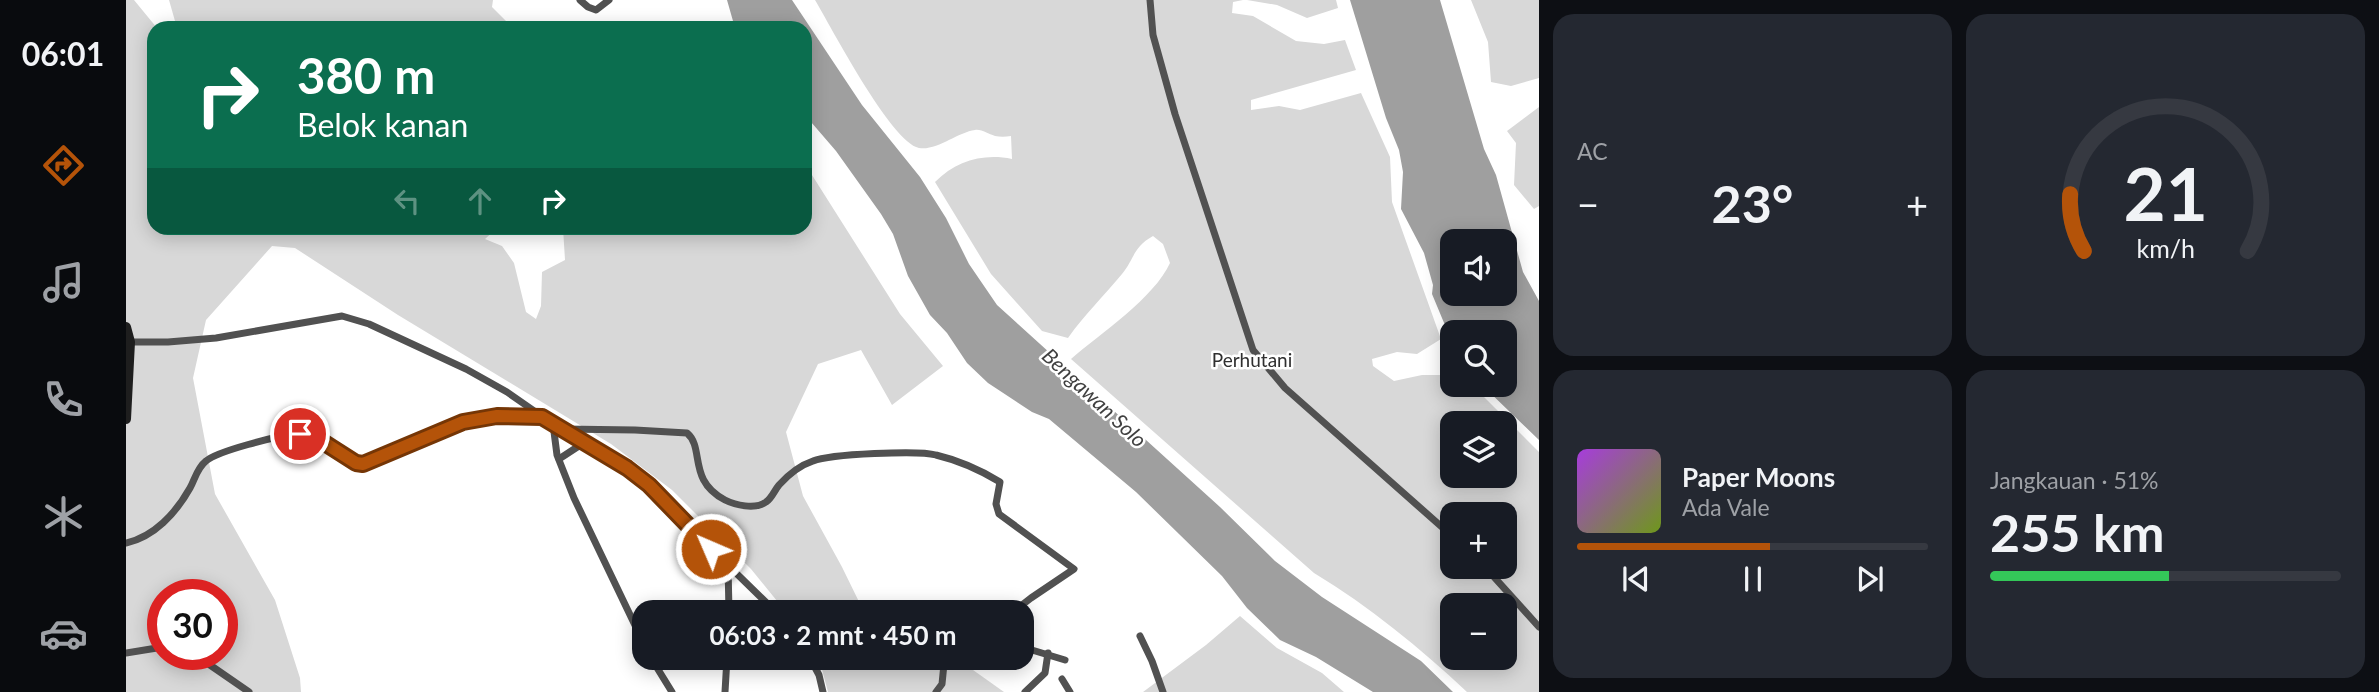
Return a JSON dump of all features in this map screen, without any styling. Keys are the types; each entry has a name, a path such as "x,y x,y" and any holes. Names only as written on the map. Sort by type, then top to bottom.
{"street":[{"path":"580,0 588,8 596,10 609,0"},
{"path":"1150,0 1153,35 1175,114 1253,351 1294,396 1440,525"},
{"path":"130,342 216,338 335,316 348,316 457,365 627,468 649,485 764,600"},
{"path":"126,327 130,342 126,419"},
{"path":"126,543 143,538 158,528 182,499 202,466 209,458 220,453 300,434 320,440 356,463 367,464 463,422 497,416 542,417"},
{"path":"553,424 559,459 593,541 632,617"},
{"path":"562,429 687,433 694,441 698,467 705,483 723,499 740,505 756,506 766,503 778,486 801,467 832,456 931,454 970,468 1000,482 996,504 999,514 1074,569 1028,600"},
{"path":"559,459 585,442"},
{"path":"728,565 729,600"},
{"path":"1496,579 1539,627"},
{"path":"1140,636 1163,692"},
{"path":"126,653 147,650"},
{"path":"1034,650 1066,660"},
{"path":"1025,692 1045,673 1048,653"},
{"path":"217,670 249,692"},
{"path":"658,670 671,692"},
{"path":"725,692 726,670"},
{"path":"816,670 823,692"},
{"path":"936,692 942,684 943,670"},
{"path":"1062,678 1070,692"}],"green space":[{"path":"126,0 134,0 151,21 147,21 147,235 489,235 485,239 502,246 514,263 526,312 536,319 541,306 542,272 565,260 563,235 812,235 812,175 900,314 943,366 892,405 861,350 818,364 786,432 803,496 858,600 776,600 751,569 672,490 611,444 398,315 295,248 272,246 206,320 193,378 215,494 275,600 300,678 301,692 126,692"},
{"path":"169,0 493,0 492,7 506,21 175,21"},
{"name":"Perhutani","path":"815,0 1243,0 1233,2 1232,13 1253,16 1296,41 1324,44 1345,40 1356,70 1251,100 1251,110 1279,106 1300,110 1361,93 1390,157 1392,202 1440,336 1440,340 1417,354 1397,352 1372,359 1373,366 1394,381 1422,375 1440,375 1440,397 1484,397 1498,411 1440,411 1440,488 1517,488 1517,430 1539,452 1539,692 1467,692 1443,670 1517,670 1517,593 1440,593 1440,667 1394,628 1314,573 1071,359 1152,289 1170,263 1163,244 1153,236 1142,244 1122,274 1068,338 1042,331 991,274 935,182 970,160 991,157 1012,159 1011,136 997,136 975,130 933,147 919,148 907,141 893,126"},
{"path":"1247,0 1336,0 1338,8 1307,18 1277,5"},
{"path":"1471,0 1539,0 1539,78 1511,86 1491,82 1488,42"},
{"path":"1539,107 1539,206 1534,209 1514,185 1516,143 1507,131"},
{"path":"1240,616 1277,648 1322,673 1344,692 1143,692"},
{"path":"822,670 973,670 1004,692 828,692"}],"water":[{"path":"727,0 792,0 806,21 733,21"},
{"path":"1350,0 1440,0 1484,149 1496,175 1511,229 1440,229 1440,306 1517,306 1517,250 1523,272 1539,301 1539,440 1517,419 1517,411 1509,411 1494,397 1517,397 1517,320 1443,320 1432,294 1433,285 1424,253 1401,209 1403,172 1399,150 1386,118"},
{"name":"Bengawan Solo","path":"812,30 862,105 920,177 946,218 969,264 997,305 1220,507 1275,561 1322,597 1421,661 1453,692 1373,692 1316,657 1280,640 1247,608 1222,576 1136,492 1049,419 1032,412 988,383 967,363 947,333 930,315 908,276 893,234 836,151 812,123"}],"route":[{"path":"300,434 320,440 356,463 367,464 463,422 497,416 542,417 627,468 649,485 711,549"}]}
